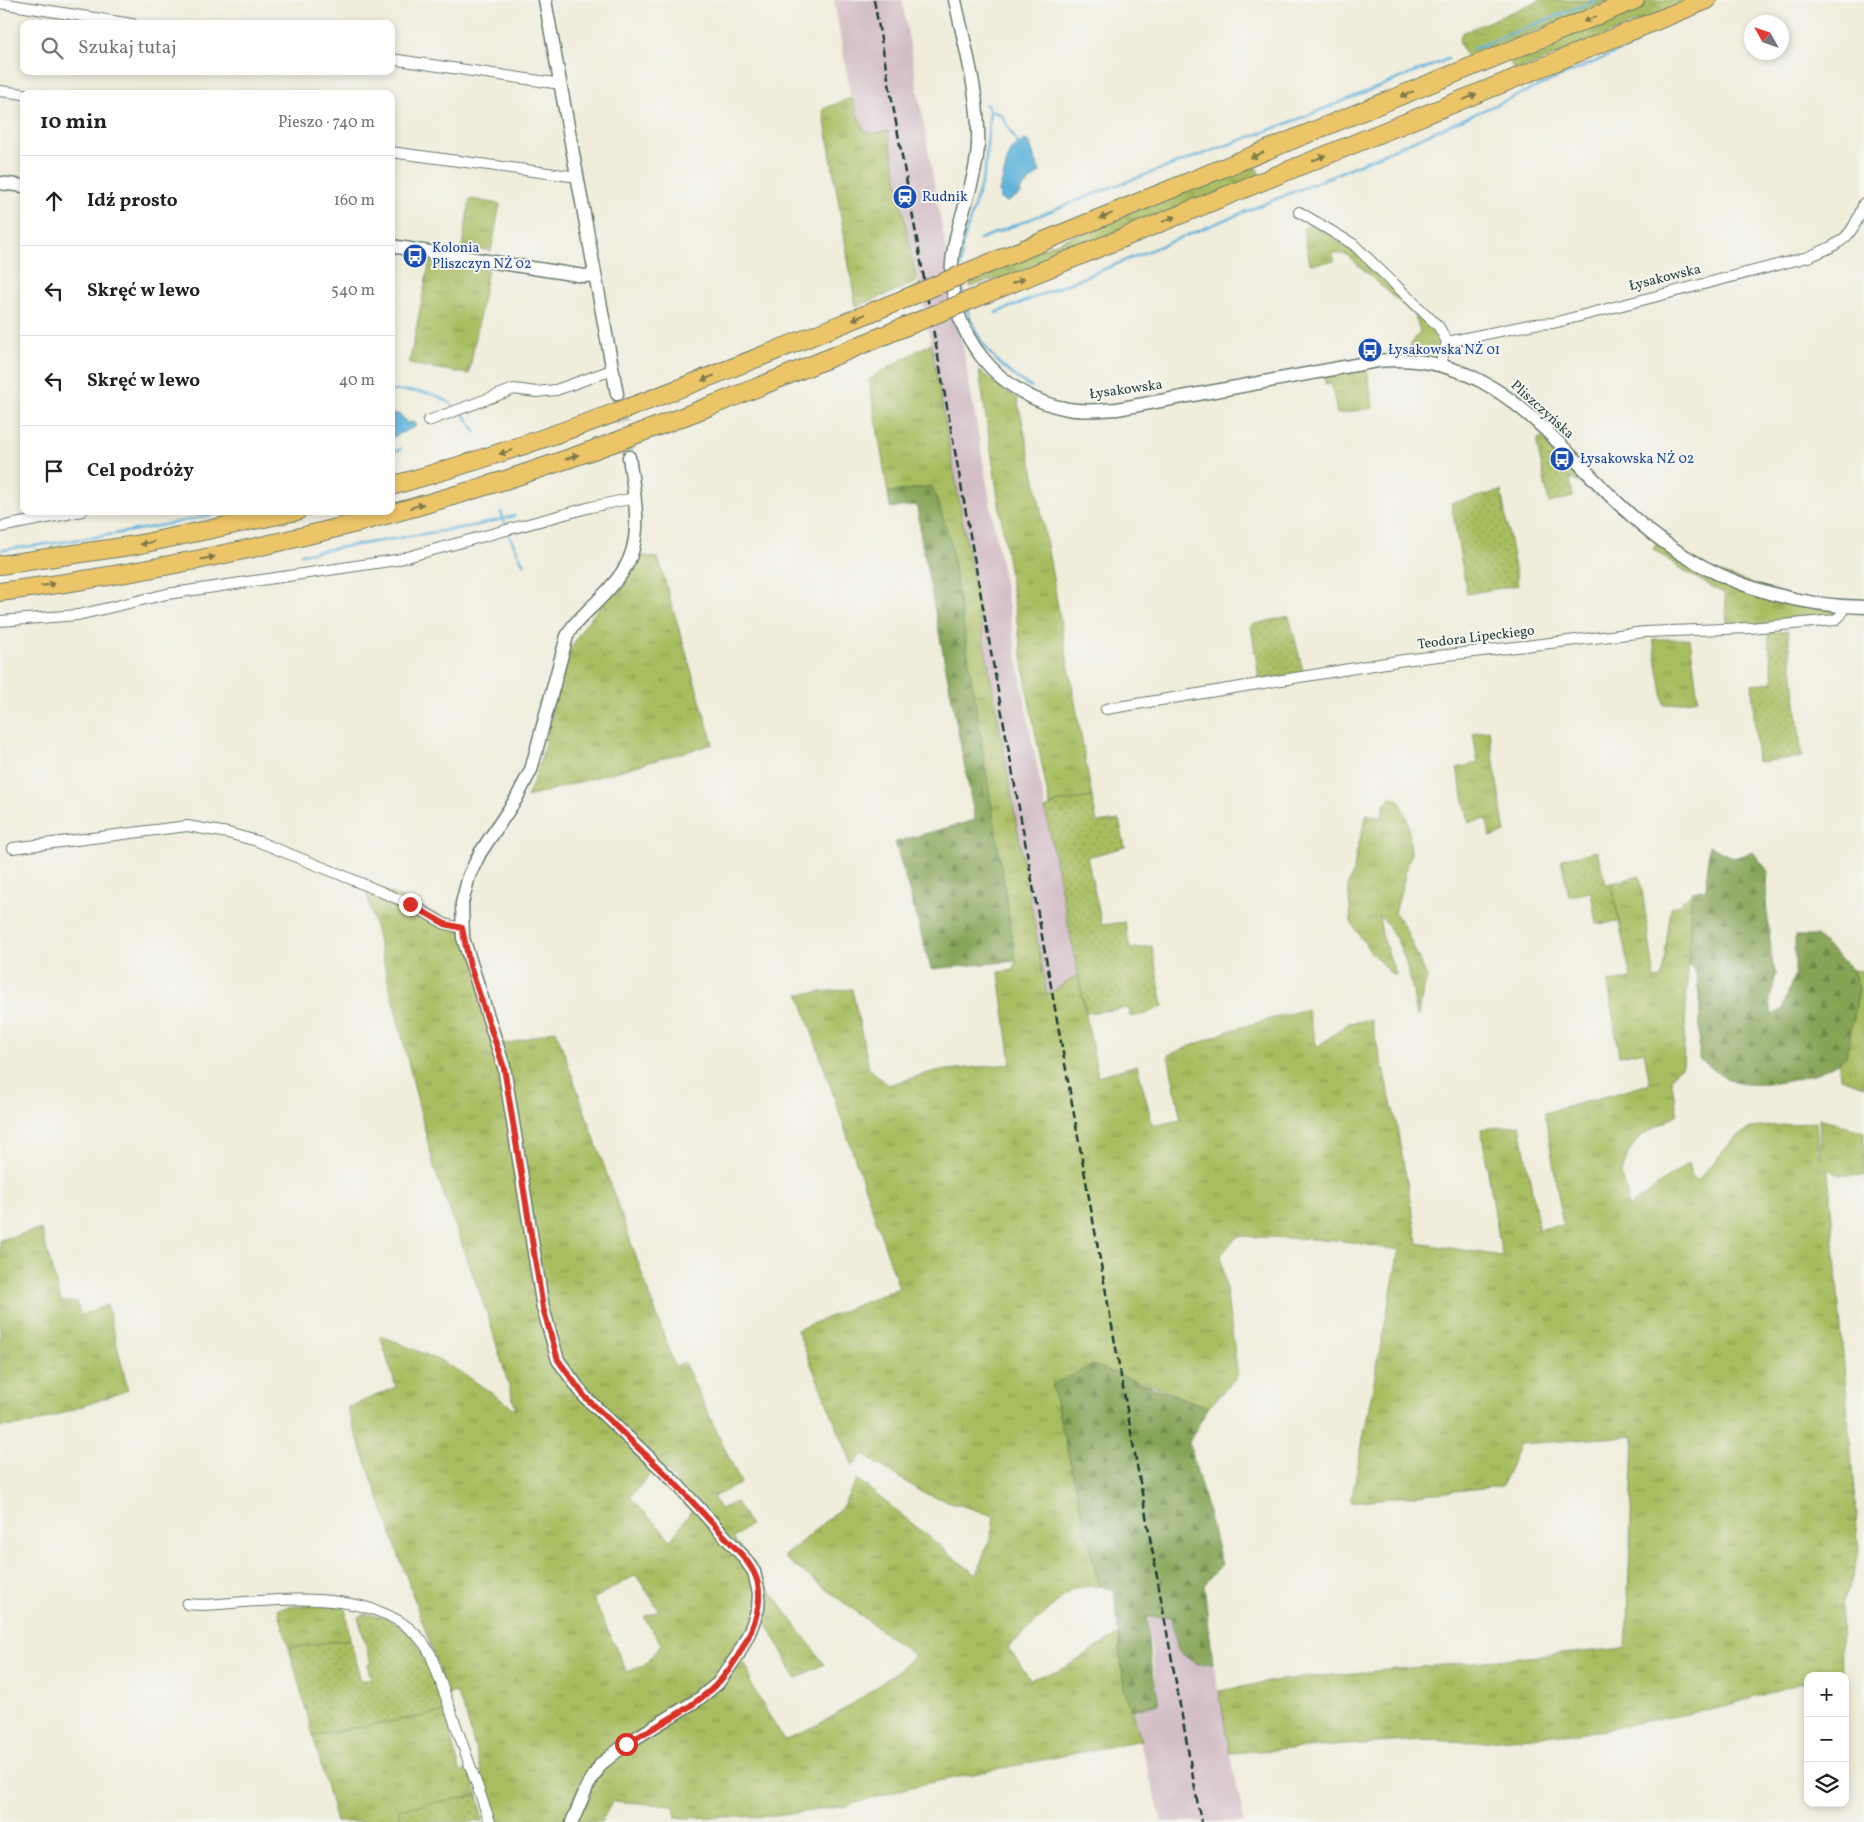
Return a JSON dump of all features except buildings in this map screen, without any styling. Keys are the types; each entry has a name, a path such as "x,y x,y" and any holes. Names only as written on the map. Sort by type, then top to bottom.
{"highway":[{"path":"395,485 464,465 592,422 904,299 1635,0"},
{"path":"395,512 460,494 557,462 682,417 1707,0"},
{"path":"0,565 136,545 278,515"},
{"path":"0,592 128,573 220,556 385,515"}],"street":[{"path":"545,0 617,394"},
{"name":"Łysakowska","path":"955,0 973,94 978,137 977,159 954,252 952,274 954,295 966,333 979,356 1000,377 1021,392 1059,407 1100,410 1370,362 1409,359 1440,365"},
{"path":"0,3 107,20"},
{"path":"395,60 561,84"},
{"path":"0,91 20,94"},
{"path":"395,153 578,177"},
{"path":"0,182 20,185"},
{"name":"Łysakowska","path":"1447,342 1534,324 1553,323 1808,257 1844,239 1857,225 1864,202"},
{"path":"1299,212 1353,244 1433,320 1445,334 1447,342 1440,365"},
{"path":"395,247 584,276 595,275"},
{"name":"Pliszczyńska","path":"1440,365 1480,379 1511,400 1630,514 1662,541 1686,556 1715,572 1764,591 1792,599 1864,607"},
{"path":"428,421 514,389 536,392 556,390 612,370"},
{"path":"572,1822 586,1787 601,1764 626,1744 703,1696 724,1676 750,1631 759,1604 759,1588 754,1572 742,1555 672,1480 585,1397 558,1360 543,1308 504,1068 470,966 462,928 462,903 469,876 480,853 516,799 531,770 567,636 573,626 618,578 629,561 636,534 629,457"},
{"path":"0,621 78,615 167,594 396,560 591,507 634,498"},
{"path":"0,527 62,515"},
{"name":"Teodora Lipeckiego","path":"1106,709 1404,660 1647,632 1750,628 1834,620 1842,615 1843,606"},
{"path":"13,848 187,826 257,841 410,904 454,928 462,928"},
{"path":"186,1604 318,1600 376,1611 408,1625 424,1642 431,1655 490,1822"}],"shaded area":[{"path":"834,0 902,0 1031,735 1078,975 1047,996 931,343 889,136 887,131 874,134 864,130 851,98"},
{"path":"1147,1617 1171,1617 1196,1664 1213,1663 1244,1822 1162,1822 1131,1710 1159,1704"}],"green space":[{"path":"1540,0 1612,0 1469,57 1464,53 1459,41 1462,33"},
{"path":"1650,0 1691,0 1515,72 1508,58"},
{"path":"851,98 864,130 874,134 888,131 917,282 856,307 823,109"},
{"path":"1254,162 1260,176 1008,278 990,280 970,287 970,283 989,275 1002,265"},
{"path":"470,199 500,204 491,251 462,246"},
{"path":"1310,224 1350,246 1442,334 1443,348 1436,354 1409,347 1420,331 1414,315 1347,255 1333,252 1334,261 1310,264 1303,228"},
{"path":"430,260 488,269 469,374 409,364"},
{"path":"931,343 1047,995 1078,975 1098,1076 1137,1065 1153,1126 1181,1120 1168,1055 1234,1029 1307,1009 1317,1047 1349,1023 1371,1020 1396,1122 1418,1243 1502,1256 1481,1129 1520,1125 1539,1229 1563,1225 1545,1113 1650,1084 1644,1051 1619,1056 1608,982 1631,979 1611,883 1640,876 1655,979 1662,977 1671,907 1679,905 1692,892 1683,1066 1678,1069 1671,1079 1678,1114 1639,1137 1628,1154 1621,1176 1627,1192 1628,1208 1688,1163 1692,1177 1697,1181 1735,1138 1750,1128 1816,1122 1821,1158 1819,1118 1864,1132 1864,1176 1839,1175 1828,1169 1859,1552 1854,1576 1841,1603 1842,1671 1804,1672 1804,1682 1719,1708 1598,1731 1477,1742 1421,1740 1230,1753 1219,1691 1279,1680 1626,1648 1634,1436 1520,1444 1502,1486 1351,1502 1399,1250 1337,1240 1238,1236 1221,1254 1238,1375 1208,1408 1152,1385 1052,1385 1099,1586 1072,1588 1008,1648 1030,1679 1059,1671 1119,1634 1124,1688 1141,1740 919,1785 845,1806 776,1816 676,1818 674,1806 613,1801 601,1822 495,1822 466,1715 456,1692 448,1695 347,1408 396,1387 380,1335 441,1361 467,1376 516,1410 488,1316 434,1167 364,882 410,901 467,929 501,1041 508,1044 556,1030 675,1367 684,1362 741,1483 713,1497 720,1509 736,1502 750,1525 733,1539 753,1561 764,1582 824,1664 796,1679 764,1617 743,1661 748,1669 751,1685 784,1740 820,1723 853,1704 915,1656 783,1557 842,1507 857,1479 976,1575 991,1536 994,1516 923,1493 863,1454 853,1466 797,1330 899,1288 799,994 852,989 869,1068 888,1085 936,1071 1011,1064 999,972 1014,970 1016,961 949,536 932,486 888,493 869,379","holes":["659,1464 677,1482 670,1489 691,1511 671,1540 630,1497","636,1575 659,1610 644,1617 661,1644 647,1663 627,1672 593,1599"]},
{"path":"1367,368 1373,408 1337,414 1331,383 1325,384 1325,376"},
{"path":"979,371 1017,398 1037,489 1092,797 1060,802 1050,806 1028,696"},
{"path":"1542,437 1590,482 1588,487 1570,478 1573,497 1549,503 1537,444 1538,439"},
{"path":"932,486 949,536 1016,961 931,969 895,842 975,820 921,538 917,505 890,508 888,493"},
{"path":"1501,491 1518,585 1467,594 1451,503"},
{"path":"1656,544 1684,561 1836,611 1835,615 1827,618 1804,615 1776,623 1727,627 1725,594 1686,572 1653,549"},
{"path":"639,555 658,558 713,744 527,797 541,760 559,684 572,647 587,623 624,579"},
{"path":"1289,616 1304,675 1259,679 1251,625"},
{"path":"1788,631 1802,757 1757,762 1752,684 1773,682 1768,633"},
{"path":"1653,639 1690,639 1698,699 1664,705"},
{"path":"1489,730 1505,833 1490,837 1487,819 1469,823 1457,768 1478,763 1473,733"},
{"path":"1391,796 1399,800 1408,822 1411,853 1395,913 1404,926 1427,977 1417,1018 1406,963 1388,926 1379,916 1382,935 1396,975 1389,972 1369,950 1351,922 1348,884 1354,871 1356,854 1367,814 1382,818 1384,804"},
{"path":"1092,797 1097,823 1119,820 1125,847 1087,857 1102,925 1125,922 1130,949 1152,946 1163,1006 1146,1014 1130,1017 1129,1008 1086,1013 1045,809 1060,802"},
{"path":"1709,846 1734,858 1753,852 1768,871 1766,901 1772,960 1776,974 1770,1000 1772,1015 1782,1010 1795,973 1795,936 1816,936 1853,970 1859,989 1846,1056 1824,1070 1794,1080 1777,1083 1747,1084 1730,1080 1699,1059 1700,1002 1696,973 1688,963 1692,892 1706,889"},
{"path":"1597,851 1606,884 1611,883 1619,922 1596,924 1591,892 1569,896 1561,859"},
{"path":"1853,970 1864,971 1864,1086 1840,1078 1839,1062 1846,1056 1859,989"},
{"path":"41,1229 61,1302 76,1302 81,1315 107,1305 128,1390 32,1424 0,1427 0,1240"},
{"path":"1093,1365 1208,1408 1189,1442 1222,1564 1204,1585 1213,1663 1196,1664 1178,1651 1171,1617 1147,1617 1149,1651 1159,1704 1131,1710 1124,1688 1114,1590 1099,1586 1052,1385"},
{"path":"313,1603 345,1608 350,1639 289,1648 278,1609"},
{"path":"367,1614 387,1618 413,1634 446,1712 313,1735 289,1648 350,1639 361,1681 371,1678 367,1665 371,1663 358,1617"},
{"path":"446,1712 453,1747 461,1772 468,1770 478,1795 398,1809 401,1822 336,1822 313,1735"},
{"path":"478,1795 483,1822 401,1822 398,1809"}],"water":[{"path":"1024,140 1029,142 1040,172 1020,190 1021,194 1007,202 1000,199 999,192 1010,151"},
{"path":"395,414 404,418 406,423 413,422 416,426 395,436"}],"waterway":[{"path":"1472,49 1597,0"},
{"path":"996,313 1318,182 1638,43"},
{"path":"980,239 1109,188 1286,124 1448,59"},
{"path":"986,104 990,110 1001,115 1018,144"},
{"path":"961,267 962,246 985,171 990,110"},
{"path":"962,282 963,297"},
{"path":"967,309 971,322 991,354 1009,372 1031,387"},
{"path":"395,391 424,392 446,400 453,405"},
{"path":"462,412 476,432"},
{"path":"395,451 401,449"},
{"path":"501,512 506,525"},
{"path":"0,550 115,534 209,515"},
{"path":"301,554 478,525 514,516"},
{"path":"509,535 524,565"}],"tunnel":[{"path":"617,394 629,457"}],"railway":[{"path":"874,0 1201,1822"}],"place":[{"name":"Rudnik","path":"905,197"},
{"name":"Kolonia Pliszczyn NŻ 02","path":"415,256"},
{"name":"Łysakowska NŻ 01","path":"1370,350"},
{"name":"Łysakowska NŻ 02","path":"1562,459"}],"route":[{"path":"410,904 445,924 454,928 462,928 470,966 496,1039 504,1068 545,1321 558,1360 575,1386 585,1397 672,1480 742,1555 751,1567 758,1582 759,1604 754,1622 738,1655 724,1676 699,1699 626,1744"}]}
